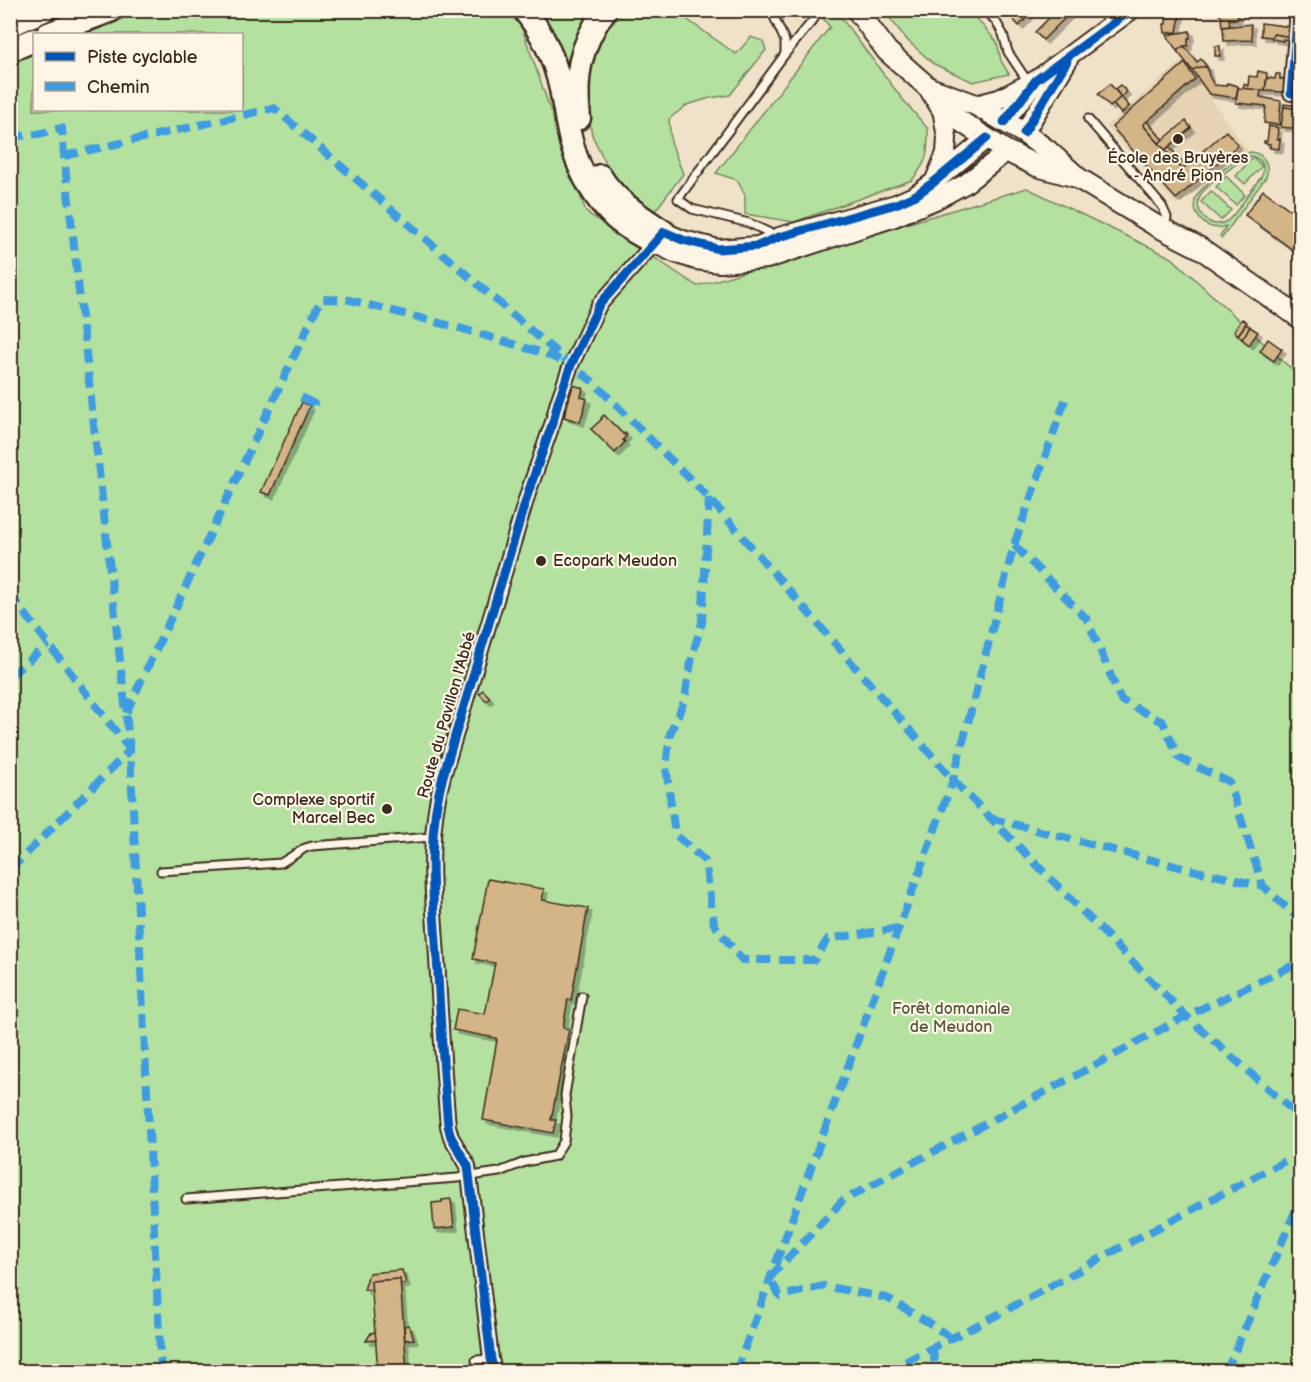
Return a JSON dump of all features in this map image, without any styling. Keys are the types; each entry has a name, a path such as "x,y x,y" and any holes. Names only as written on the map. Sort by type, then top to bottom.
{"highway":[{"path":"10,25 44,10"},
{"path":"51,33 112,10"},
{"path":"524,10 539,31 552,59 561,89 573,148 582,173 595,194 617,220 659,237"},
{"path":"605,10 592,29 585,45 577,78 578,110 584,144 602,180 659,237"},
{"path":"10,50 33,40"}],"main road":[{"path":"857,10 887,51 929,88 942,109 1006,151 1037,165 1078,178"},
{"path":"929,88 976,105 1024,133 1078,178 1165,230 1200,248 1300,318"},
{"path":"987,138 1004,122"},
{"path":"1006,151 1024,133"}],"street":[{"path":"976,105 999,99 1033,81 1131,10"},
{"path":"1292,93 1298,10"},
{"path":"1024,133 1072,53"},
{"path":"1004,122 1033,81"},
{"path":"934,182 946,153 947,138 942,109"},
{"path":"659,237 684,240 718,249 758,246 779,237 896,204 916,195 987,138"},
{"path":"659,237 675,253 696,260 720,263 766,258 892,218 935,200 965,184 1006,151"},
{"name":"Route du Pavillon l'Abbé","path":"493,1365 470,1176 468,1166 451,1137 448,1126 432,881 435,806 529,490 571,364 598,305 659,237"}],"lane":[{"path":"771,10 785,41 785,54"},
{"path":"985,10 1003,34 1008,52 1033,81"},
{"path":"779,237 748,223 692,209 678,199 785,54 814,19"},
{"path":"1088,119 1162,206 1167,217 1165,230"},
{"path":"161,871 281,863 312,846 432,837"},
{"path":"186,1199 457,1178 498,1172 525,1162 555,1156 564,1141 567,1117 565,1095 582,996"},
{"path":"476,1360 493,1365"}],"shaded area":[{"name":"École des Bruyères - André Pion","path":"1184,59 1248,151 1177,206 1106,126"}],"green space":[{"name":"Forêt domaniale de Meudon","path":"10,11 516,11 586,212 697,286 1027,188 1172,258 1300,377 1300,1371 11,1371"},
{"path":"534,11 596,11 570,92"},
{"path":"623,11 675,11 736,54 751,37 763,41 766,50 730,95 687,105 669,119 671,142 683,174 655,211 642,211 613,178 592,135 585,95 589,67 600,38"},
{"path":"817,11 836,11 928,129 926,157 912,180 794,222 745,214 745,195 737,180 716,173 830,27"},
{"path":"884,11 970,11 997,42 1001,61 1009,74 973,82 934,64 908,41"},
{"path":"1252,152 1260,155 1265,161 1266,177 1222,238 1220,236 1226,226 1214,228 1204,223 1196,211 1196,197 1225,169 1246,153","holes":["1253,157 1262,163 1261,177 1227,221 1221,224 1209,222 1198,207 1201,194 1244,158"]},
{"path":"1253,157 1262,166 1245,184 1236,176"},
{"path":"1226,176 1245,195 1236,205 1216,187"},
{"path":"1211,191 1231,210 1221,220 1201,202"}],"building":[{"path":"1005,10 1034,10 1019,26"},
{"path":"1057,10 1073,10 1043,40 1035,32"},
{"path":"1171,10 1181,10 1177,32 1165,33 1164,24"},
{"path":"1218,10 1239,10 1237,20 1229,19 1230,26 1222,27"},
{"path":"1265,10 1283,10 1283,13 1265,14"},
{"path":"1261,23 1292,27 1292,37 1273,34 1272,37 1261,36"},
{"path":"1251,24 1252,40 1224,41 1223,27"},
{"path":"1190,31 1188,46 1177,51 1167,35"},
{"path":"1273,34 1292,37 1291,40 1283,39 1283,41 1272,39"},
{"path":"1184,46 1197,62 1201,59 1207,67 1192,70 1177,51"},
{"path":"1215,46 1220,46 1220,56 1215,56"},
{"path":"1185,63 1195,79 1143,125 1182,169 1226,131 1238,145 1176,199 1112,127"},
{"path":"1207,67 1214,85 1226,86 1227,83 1238,86 1236,98 1209,94 1192,70"},
{"path":"1258,71 1267,73 1265,91 1243,89 1244,84 1248,86 1249,76 1257,77"},
{"path":"1276,74 1280,74 1280,79 1288,79 1288,83 1282,92 1265,91 1267,78 1275,79"},
{"path":"1110,84 1121,97 1110,107 1098,94"},
{"path":"1120,85 1127,92 1121,97 1115,89"},
{"path":"1238,88 1261,90 1260,97 1281,101 1279,125 1264,123 1266,106 1236,103"},
{"path":"1121,97 1129,106 1121,114 1113,104"},
{"path":"1284,104 1300,106 1300,109 1284,107"},
{"path":"1284,107 1300,109 1300,129 1281,127"},
{"path":"1147,121 1163,140 1159,143 1143,125"},
{"path":"1186,121 1191,128 1165,150 1159,143"},
{"path":"1269,126 1278,128 1279,149 1270,148 1270,144 1264,143 1267,141"},
{"path":"1169,147 1186,166 1182,169 1165,150"},
{"path":"1263,190 1300,217 1300,255 1245,215"},
{"path":"1242,319 1247,322 1238,335 1234,331"},
{"path":"1246,324 1250,327 1242,339 1238,335"},
{"path":"1250,327 1258,332 1249,345 1242,339"},
{"path":"1268,339 1282,349 1274,361 1260,351"},
{"path":"573,385 583,388 581,397 587,399 580,422 564,417"},
{"path":"302,402 310,406 270,495 261,492"},
{"path":"604,415 624,435 625,433 627,435 623,440 625,442 615,453 591,429"},
{"path":"483,690 490,698 486,701 479,693"},
{"path":"488,879 544,889 542,900 588,908 571,1000 568,999 563,1028 569,1029 551,1120 556,1120 553,1133 483,1120 497,1040 453,1030 457,1009 485,1014 495,963 473,959"},
{"path":"451,1199 454,1227 434,1229 432,1203"},
{"path":"402,1270 406,1283 401,1285 400,1279 371,1281 372,1289 364,1290 369,1273"},
{"path":"400,1279 407,1372 378,1372 371,1281"},
{"path":"409,1325 414,1339 405,1340 404,1326"},
{"path":"375,1332 376,1340 366,1341 371,1333"}],"marked path":[{"path":"64,156 274,108 592,381 709,498 953,780 1186,1016 1300,1117"},
{"path":"10,137 38,134 62,128 130,750 161,1372"},
{"path":"126,713 321,299 350,300 463,329 562,361"},
{"path":"736,1372 953,780 1014,545 1067,395"},
{"path":"301,397 314,404 309,412"},
{"path":"709,498 702,623 692,656 685,699 670,734 666,767 675,834 705,861 714,924 742,960 814,960 828,939 899,928"},
{"path":"1014,545 1087,619 1121,700 1163,722 1179,758 1229,782 1263,886 1300,920"},
{"path":"10,594 130,750"},
{"path":"10,676 48,644"},
{"path":"10,870 130,750"},
{"path":"990,818 1179,867 1263,886"},
{"path":"951,1338 887,1298 824,1286 780,1296 769,1278 842,1201 1186,1016 1300,962"},
{"path":"885,1372 1001,1313 1300,1153"},
{"path":"1226,1372 1300,1200"},
{"path":"933,1347 935,1372"}],"cycle path":[{"path":"1004,122 1036,80 1131,10"},
{"path":"1291,93 1298,10"},
{"path":"1024,133 1067,61"},
{"path":"494,1372 468,1166 451,1137 448,1126 434,911 432,866 434,821 443,776 529,490 571,365 599,305 664,232 683,240 718,249 758,246 779,237 896,204 916,195 987,138"}],"place":[{"name":"École des Bruyères - André Pion","path":"1178,139"},
{"name":"Ecopark Meudon","path":"541,561"},
{"name":"Complexe sportif Marcel Bec","path":"387,809"}]}
